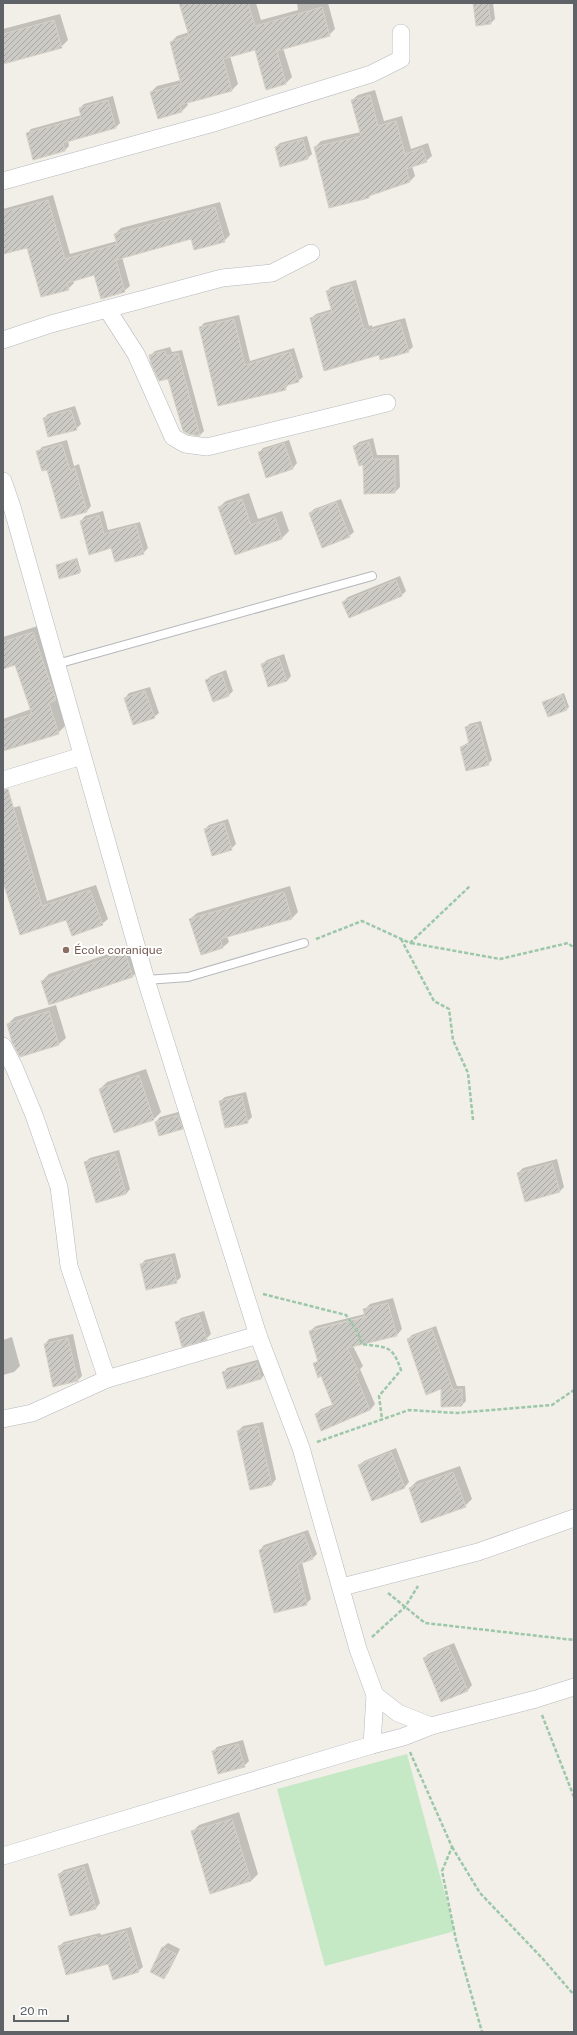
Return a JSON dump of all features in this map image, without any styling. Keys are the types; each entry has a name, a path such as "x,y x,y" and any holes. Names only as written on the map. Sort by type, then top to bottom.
{"street":[{"path":"3,181 217,122 371,74 401,59 401,33"},
{"path":"3,340 51,324 222,278 272,273 311,253"},
{"path":"107,309 136,354 173,437 185,444 207,447 387,403"},
{"path":"3,481 8,507 57,664 146,980 258,1335 301,1448 342,1587 358,1649 375,1695 372,1745"},
{"path":"3,780 82,756"},
{"path":"3,1046 14,1066 34,1115 59,1187 70,1266 107,1378"},
{"path":"3,1419 32,1413 107,1378 258,1335"},
{"path":"342,1587 478,1552 574,1518"},
{"path":"3,1856 403,1737 431,1726 536,1699 574,1687"},
{"path":"375,1695 398,1713 431,1726"}],"lane":[{"path":"57,664 372,576"},
{"path":"146,980 188,977 304,943"}],"path":[{"path":"410,943 470,886"},
{"path":"304,943 362,921 410,943 500,958 568,943 574,948"},
{"path":"401,939 434,1001 450,1008 453,1040 468,1073 472,1120"},
{"path":"243,1289 346,1315 357,1331 362,1344 386,1348 395,1354 401,1370 379,1396 382,1419"},
{"path":"301,1448 409,1410 457,1414 552,1406 574,1390"},
{"path":"358,1649 405,1607 432,1564"},
{"path":"372,1580 425,1623 574,1640"},
{"path":"536,1699 574,1797"},
{"path":"403,1737 452,1847 480,1893 543,1959 574,1995"},
{"path":"452,1847 442,1871 456,1940 482,2032"}],"green space":[{"path":"407,1754 455,1931 325,1966 277,1789"}],"building":[{"path":"179,3 248,3 255,26 322,7 330,36 277,51 286,84 266,90 255,50 223,59 232,91 180,105 182,112 158,119 150,92 181,84 170,42 189,36"},
{"path":"473,3 488,3 491,24 476,26"},
{"path":"54,20 62,48 3,64 3,34"},
{"path":"370,95 378,126 396,121 405,154 422,148 427,162 406,169 410,182 369,196 369,198 329,208 314,147 361,136 351,100"},
{"path":"108,100 116,128 63,143 65,151 33,160 26,133 81,118 79,108"},
{"path":"303,139 308,159 280,167 275,147"},
{"path":"48,200 65,259 117,244 114,234 215,207 225,242 194,250 191,239 116,260 125,292 101,299 94,275 67,283 69,290 41,297 27,248 3,254 3,212"},
{"path":"351,284 364,329 367,329 368,331 400,322 409,352 380,360 379,355 324,371 310,318 332,312 326,291"},
{"path":"234,319 245,365 290,352 299,382 284,386 286,390 218,406 199,327"},
{"path":"165,351 167,356 178,353 200,436 188,434 183,431 168,379 159,381 151,364 149,355"},
{"path":"71,410 77,430 48,437 43,418"},
{"path":"369,442 373,459 395,459 395,493 364,494 363,465 359,466 353,446"},
{"path":"284,443 293,469 266,478 258,452"},
{"path":"62,444 70,470 75,468 87,512 61,519 47,470 42,471 36,451"},
{"path":"242,499 251,525 275,517 282,539 235,555 218,507"},
{"path":"336,502 350,537 322,548 309,513"},
{"path":"99,515 104,534 136,525 144,554 115,562 111,548 89,555 80,521"},
{"path":"75,559 80,573 59,579 56,565"},
{"path":"396,580 402,596 349,618 342,602"},
{"path":"33,632 56,700 49,703 59,734 3,751 3,723 32,714 15,665 3,669 3,642"},
{"path":"279,658 287,681 268,687 261,664"},
{"path":"222,674 229,696 213,702 205,680"},
{"path":"145,691 155,718 133,725 124,698"},
{"path":"562,695 567,710 548,717 542,702"},
{"path":"478,724 489,765 466,771 460,747 469,744 465,727"},
{"path":"8,789 42,906 90,890 103,925 72,936 66,920 20,935 3,882 3,790"},
{"path":"224,823 232,850 212,856 204,829"},
{"path":"284,892 292,919 220,939 223,948 201,955 189,919"},
{"path":"125,952 133,977 49,1005 41,981"},
{"path":"49,1011 59,1045 20,1057 12,1042 7,1024"},
{"path":"139,1075 154,1120 114,1133 99,1089"},
{"path":"242,1096 248,1123 225,1128 219,1101"},
{"path":"178,1115 183,1129 159,1136 155,1122"},
{"path":"115,1154 126,1194 96,1203 84,1162"},
{"path":"552,1163 560,1192 525,1202 517,1173"},
{"path":"171,1257 177,1283 146,1290 140,1264"},
{"path":"388,1303 397,1336 347,1348 359,1372 355,1374 370,1410 321,1431 315,1414 333,1406 321,1376 318,1378 313,1363 318,1362 309,1331 365,1317 363,1309"},
{"path":"199,1315 207,1340 182,1347 175,1322"},
{"path":"432,1329 453,1390 462,1389 462,1406 441,1407 441,1389 426,1395 407,1339"},
{"path":"68,1338 78,1381 53,1387 44,1344"},
{"path":"257,1363 261,1379 227,1389 222,1372"},
{"path":"258,1426 272,1485 250,1490 237,1431"},
{"path":"391,1452 405,1488 372,1501 358,1465"},
{"path":"453,1472 466,1507 421,1523 409,1488"},
{"path":"304,1534 313,1559 297,1565 307,1605 274,1613 259,1550"},
{"path":"449,1647 468,1691 441,1702 423,1658"},
{"path":"238,1744 245,1767 218,1774 212,1751"},
{"path":"232,1819 251,1881 210,1894 191,1831"},
{"path":"84,1867 96,1909 70,1916 58,1874"},
{"path":"126,1931 139,1972 113,1980 108,1964 66,1975 58,1946 96,1936 97,1939"},
{"path":"162,1947 176,1954 164,1979 150,1972"}],"place":[{"name":"École coranique","path":"66,950"}]}
